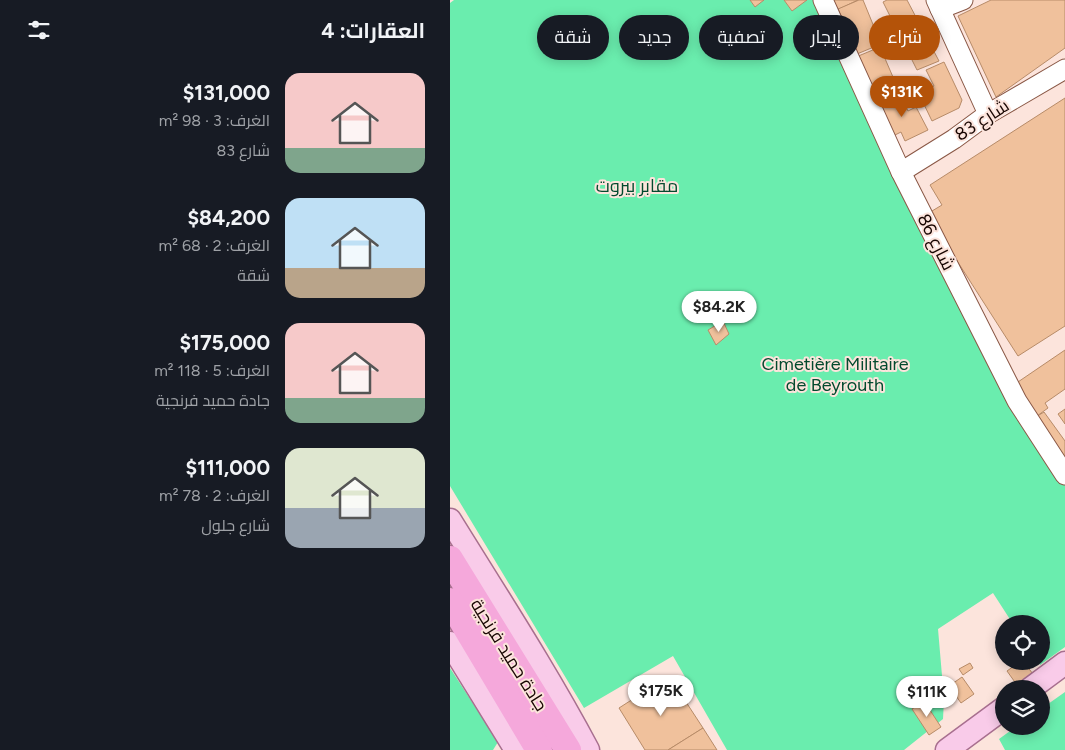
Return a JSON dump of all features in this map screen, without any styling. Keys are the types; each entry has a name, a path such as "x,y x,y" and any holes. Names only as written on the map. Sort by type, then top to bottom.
{"highway":[{"name":"جادة حميد فرنجية","path":"450,560 568,750"},
{"name":"جادة حميد فرنجية","path":"450,601 539,750"}],"main road":[{"path":"450,520 528,645 588,750"},
{"path":"450,643 516,750"},
{"path":"1042,680 1065,663"},
{"path":"947,750 995,715"}],"street":[{"name":"شارع 86","path":"823,0 901,172 1017,401 1065,475"},
{"path":"962,0 938,4 988,114"},
{"name":"شارع 83","path":"901,172 954,139 988,114 1065,69"}],"green space":[{"name":"مقابر بيروت","path":"454,0 820,0 828,15 793,15 793,60 850,60 1065,483 1065,647 1050,658 1050,615 1007,615 993,593 938,629 944,699 943,719 904,750 727,750 673,656 584,708 450,486 450,3"},
{"path":"450,668 498,742 493,750 450,750"},
{"path":"1065,692 1065,750 1005,750 999,739 1005,735 1050,735 1050,703"}],"building":[{"path":"750,0 764,0 755,7"},
{"path":"784,0 807,0 792,11"},
{"path":"832,0 858,0 837,10"},
{"path":"863,0 869,15 869,49 859,53 859,15 841,15 838,9"},
{"path":"887,0 907,0 915,15 890,15 883,2"},
{"path":"991,0 1065,0 1065,48 996,97 958,16"},
{"path":"869,52 869,60 886,60 899,91 875,102 857,60 859,60 859,56"},
{"path":"912,60 939,61 917,70"},
{"path":"944,62 962,100 959,108 932,121 919,94 934,86 926,70"},
{"path":"899,94 908,111 916,107 928,130 905,141 901,132 893,136 877,105"},
{"path":"1065,98 1065,326 1018,356 927,214 942,205 930,185"},
{"path":"723,321 729,334 716,345 708,330"},
{"path":"1065,350 1065,389 1045,403 1048,408 1037,416 1015,384"},
{"path":"1065,409 1065,424 1058,414"},
{"path":"1044,412 1065,441 1065,459 1031,420"},
{"path":"970,663 973,668 963,675 959,669"},
{"path":"1030,670 1033,674 1024,680 1013,680 1007,671"},
{"path":"669,676 703,728 668,750 645,750 619,708"},
{"path":"962,677 974,694 961,703 949,686"},
{"path":"924,701 941,727 929,735 912,709"},
{"path":"703,728 717,750 668,750"}],"park label":[{"name":"Cimetière Militaire de Beyrouth","path":"835,374"}]}
